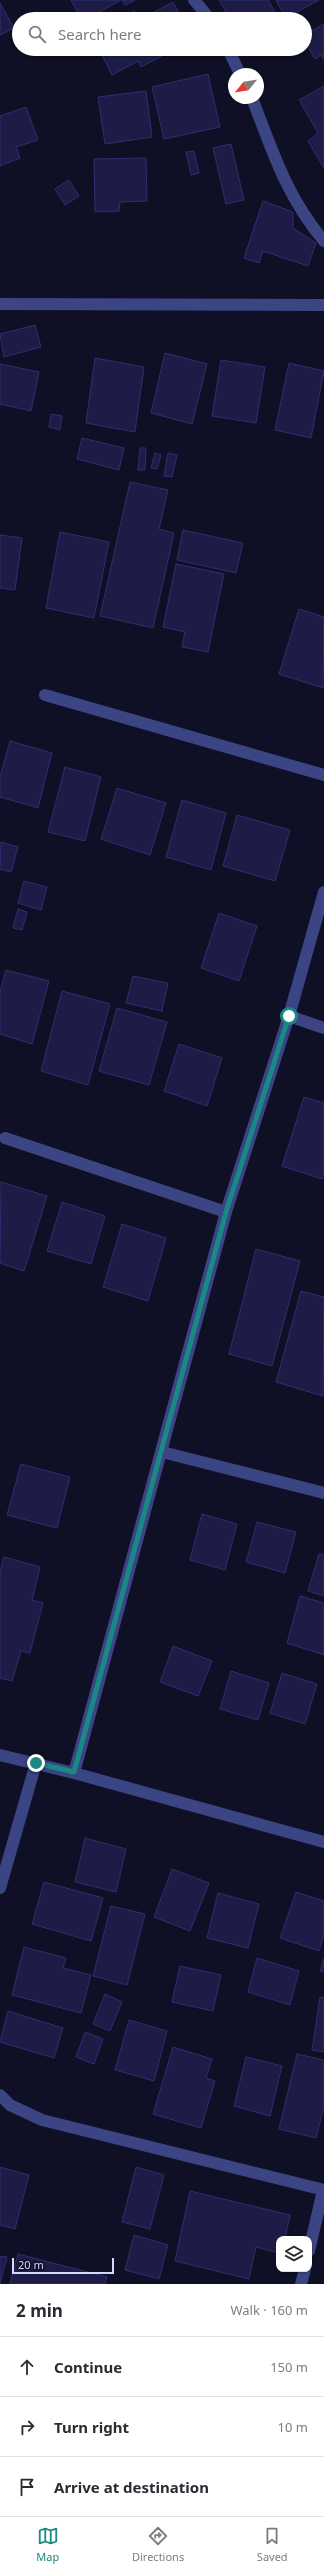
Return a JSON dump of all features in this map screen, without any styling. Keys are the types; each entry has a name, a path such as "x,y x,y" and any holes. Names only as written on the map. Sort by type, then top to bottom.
{"street":[{"path":"194,0 204,12"},
{"path":"231,56 237,68"},
{"path":"254,104 285,184 308,223 324,240"},
{"path":"0,304 324,305"},
{"path":"45,695 324,775"},
{"path":"74,1772 226,1212 289,1016 324,892"},
{"path":"289,1016 324,1028"},
{"path":"5,1138 226,1212"},
{"path":"162,1452 324,1493"},
{"path":"0,1755 74,1772 324,1842"},
{"path":"0,1888 36,1763"},
{"path":"0,2095 10,2105 42,2120 324,2190 312,2239"},
{"path":"301,2284 304,2272"}],"building":[{"path":"71,0 121,0 100,12 77,12"},
{"path":"122,0 135,0 125,5"},
{"path":"219,0 268,0 275,12 226,12"},
{"path":"276,0 319,0 297,12 283,12"},
{"path":"173,2 178,12 154,12"},
{"path":"0,3 12,24 12,29 0,35"},
{"path":"324,24 324,60 321,55 315,59 312,54 312,31"},
{"path":"102,56 162,56 141,67 138,61 112,75"},
{"path":"208,74 220,127 164,139 152,87"},
{"path":"324,86 324,168 308,141 318,133 299,100"},
{"path":"146,91 152,137 105,144 98,97"},
{"path":"26,107 38,140 16,147 20,158 0,166 0,116"},
{"path":"231,144 244,200 226,204 213,148"},
{"path":"194,151 199,173 191,175 186,152"},
{"path":"146,158 147,201 120,202 119,211 95,212 94,159"},
{"path":"69,180 79,196 65,205 55,189"},
{"path":"263,201 293,212 293,228 316,243 308,266 263,251 259,263 244,258"},
{"path":"35,325 41,347 4,357 0,334"},
{"path":"165,353 207,364 192,424 151,413"},
{"path":"95,358 144,367 135,432 86,423"},
{"path":"221,360 265,367 256,423 212,416"},
{"path":"289,363 324,371 311,438 275,430"},
{"path":"0,364 39,372 31,411 0,404"},
{"path":"51,414 62,416 60,430 49,427"},
{"path":"82,438 124,448 119,470 77,459"},
{"path":"140,448 146,448 145,470 138,470"},
{"path":"155,453 161,455 157,469 151,468"},
{"path":"168,453 177,455 172,477 164,476"},
{"path":"130,482 168,490 159,529 174,533 153,628 100,616"},
{"path":"183,530 243,543 236,573 177,560"},
{"path":"60,532 109,542 94,618 46,608"},
{"path":"0,535 22,538 15,590 0,588"},
{"path":"176,564 224,574 208,652 182,647 185,632 163,627"},
{"path":"299,609 324,617 323,688 279,674"},
{"path":"10,741 52,753 38,808 0,797 0,777"},
{"path":"65,767 101,777 85,841 48,832"},
{"path":"117,788 166,803 150,855 101,839"},
{"path":"182,800 226,813 211,870 166,857"},
{"path":"237,815 290,830 275,881 223,866"},
{"path":"1,842 18,847 11,872 0,869"},
{"path":"24,881 47,887 41,910 18,903"},
{"path":"18,909 27,912 22,930 13,928"},
{"path":"219,913 257,926 239,981 201,968"},
{"path":"6,970 49,981 32,1044 0,1034 0,992"},
{"path":"133,976 168,983 162,1011 126,1003"},
{"path":"62,991 110,1004 88,1085 41,1071"},
{"path":"117,1008 167,1022 149,1085 99,1071"},
{"path":"179,1044 222,1058 207,1106 164,1091"},
{"path":"304,1097 324,1103 324,1171 322,1179 282,1166"},
{"path":"1,1182 47,1196 24,1271 0,1263"},
{"path":"62,1202 105,1216 91,1264 47,1251"},
{"path":"122,1224 166,1238 148,1301 103,1287"},
{"path":"256,1249 300,1261 272,1366 229,1354"},
{"path":"301,1291 324,1297 323,1396 276,1382"},
{"path":"21,1464 70,1477 57,1528 7,1515"},
{"path":"202,1514 237,1524 225,1570 190,1560"},
{"path":"257,1522 296,1532 285,1573 246,1562"},
{"path":"319,1554 324,1555 324,1596 308,1591"},
{"path":"4,1557 40,1567 32,1600 43,1603 30,1653 21,1651 12,1681 0,1678 0,1572"},
{"path":"300,1596 324,1603 324,1655 287,1643"},
{"path":"173,1646 212,1661 198,1696 160,1682"},
{"path":"231,1671 269,1683 258,1720 220,1709"},
{"path":"282,1673 317,1684 305,1724 270,1713"},
{"path":"85,1838 126,1849 116,1892 75,1882"},
{"path":"172,1869 209,1883 190,1931 154,1917"},
{"path":"44,1882 103,1898 91,1941 32,1924"},
{"path":"296,1892 324,1901 324,1935 319,1951 280,1938"},
{"path":"218,1893 259,1904 248,1948 207,1938"},
{"path":"111,1906 145,1914 127,1985 93,1976"},
{"path":"24,1947 66,1958 63,1968 91,1975 81,2013 12,1995"},
{"path":"257,1958 299,1971 290,2005 248,1992"},
{"path":"324,1958 324,1972 320,1971"},
{"path":"180,1966 221,1975 213,2011 172,2002"},
{"path":"105,1994 122,2002 110,2031 93,2024"},
{"path":"320,1997 324,1998 324,2052 312,2050"},
{"path":"8,2011 63,2028 54,2058 0,2042"},
{"path":"129,2020 167,2031 154,2081 115,2070"},
{"path":"85,2032 103,2039 94,2064 76,2057"},
{"path":"173,2047 212,2059 206,2078 215,2081 201,2128 153,2114"},
{"path":"297,2054 324,2060 324,2106 316,2138 279,2129"},
{"path":"246,2057 282,2066 270,2116 234,2106"},
{"path":"0,2167 29,2175 15,2229 0,2225"},
{"path":"136,2167 164,2175 150,2229 122,2222"},
{"path":"190,2191 290,2215 286,2236 276,2236 276,2252 256,2247 249,2279 175,2261"},
{"path":"134,2235 168,2245 159,2279 125,2270"},
{"path":"18,2254 107,2277 105,2284 10,2284"},
{"path":"0,2256 7,2257 0,2284"}],"route":[{"path":"36,1763 74,1772 226,1212 289,1016"}]}
